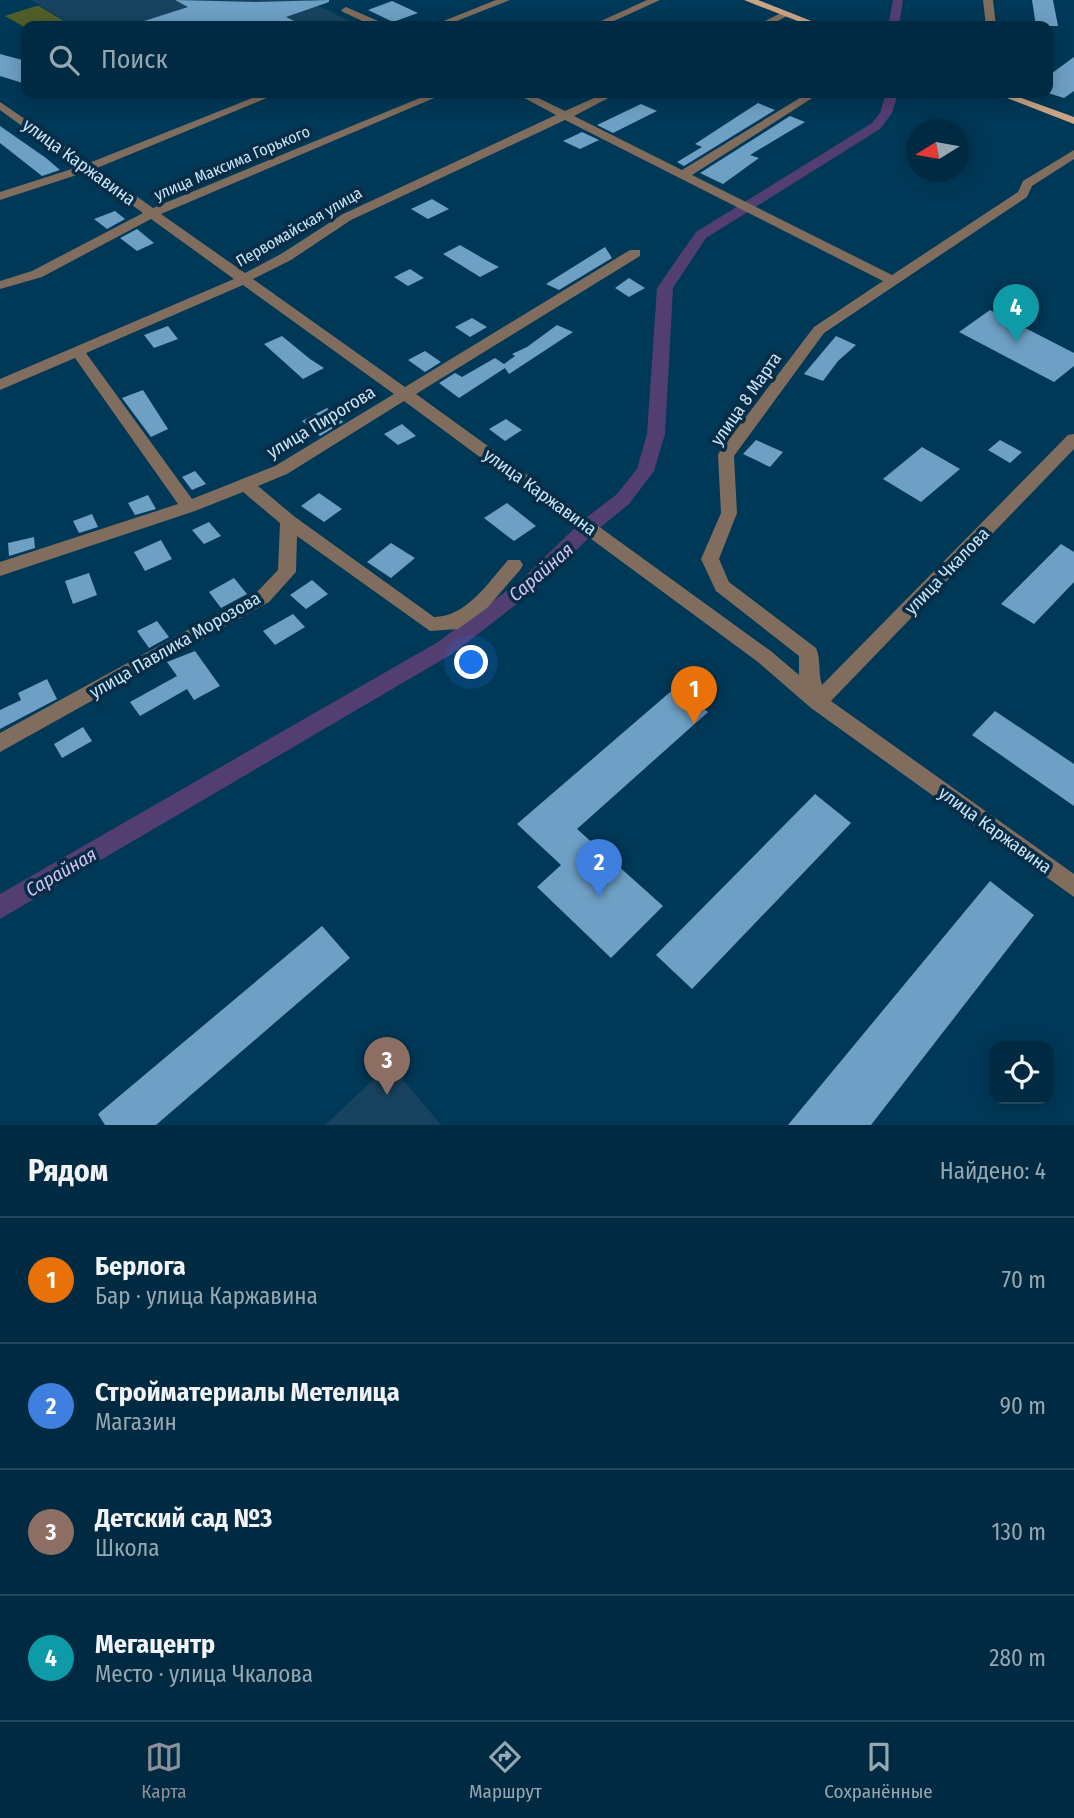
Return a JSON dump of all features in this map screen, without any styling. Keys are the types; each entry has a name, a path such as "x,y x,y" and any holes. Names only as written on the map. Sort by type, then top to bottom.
{"main road":[{"path":"749,0 805,21"},
{"path":"1014,98 1074,121"}],"street":[{"path":"449,21 505,0"},
{"path":"607,21 655,0"},
{"path":"988,0 990,21"},
{"path":"346,10 371,21"},
{"path":"771,21 786,14"},
{"path":"0,196 88,169 262,98"},
{"name":"улица Максима Горького","path":"0,285 37,274 162,208 429,98"},
{"path":"530,98 891,279"},
{"name":"Первомайская улица","path":"0,386 242,280 286,257 347,217 602,98"},
{"path":"687,176 807,98"},
{"name":"улица Каржавина","path":"0,105 528,482 765,657 818,702 1074,887"},
{"name":"улица 8 Марта","path":"818,702 808,672 809,653 722,586 710,559 729,513 726,455 819,330 891,279 1023,194 1027,184 1074,154"},
{"name":"улица Пирогова","path":"0,569 189,506 281,470 635,253"},
{"path":"79,353 189,506"},
{"name":"улица Чкалова","path":"818,702 1074,439"},
{"path":"245,484 289,521 430,624 452,624 471,610 514,565"},
{"name":"улица Павлика Морозова","path":"0,743 263,597 287,572 289,521"}],"shaded area":[{"path":"31,0 306,0 350,21 66,21"},
{"path":"390,1064 441,1125 325,1125"}],"green space":[{"path":"39,6 64,21 21,21 21,25 5,16"}],"building":[{"path":"175,0 329,0 286,17 294,21 144,21 188,7"},
{"path":"1032,0 1053,0 1058,26 1053,26 1053,21 1035,21"},
{"path":"392,1 418,13 391,21 368,10"},
{"path":"0,54 21,60 21,82 0,76"},
{"path":"1074,57 1074,91 1064,98 1053,95 1053,72"},
{"path":"758,103 775,110 684,166 677,162 702,147 695,144"},
{"path":"641,104 657,111 613,133 597,125"},
{"path":"790,116 805,122 750,155 759,158 723,184 700,173"},
{"path":"0,126 60,170 42,176 0,143"},
{"path":"582,132 599,140 580,149 563,141"},
{"path":"432,199 449,209 428,219 411,209"},
{"path":"115,211 125,219 107,229 94,219"},
{"path":"137,229 154,243 137,251 120,238"},
{"path":"460,245 499,267 480,277 443,254"},
{"path":"605,247 612,258 559,290 546,284"},
{"path":"410,269 424,278 408,286 394,277"},
{"path":"629,278 645,288 629,297 615,288"},
{"path":"990,310 1074,353 1074,366 1054,382 959,332"},
{"path":"472,318 487,327 470,337 455,327"},
{"path":"557,325 573,332 509,374 505,368 459,398 439,383 455,373 462,377 495,358 504,364 515,356 512,354 527,347"},
{"path":"168,326 178,339 154,348 144,335"},
{"path":"282,336 324,368 303,379 264,344"},
{"path":"836,336 856,345 838,361 823,381 804,374"},
{"path":"425,351 441,362 425,372 408,360"},
{"path":"143,390 168,429 151,437 122,398"},
{"path":"327,408 343,422 320,436 302,421"},
{"path":"506,419 522,430 505,441 489,429"},
{"path":"402,424 416,436 398,445 384,434"},
{"path":"756,440 783,452 770,467 743,454"},
{"path":"1000,440 1022,452 1010,463 988,450"},
{"path":"922,447 960,469 921,502 883,479"},
{"path":"195,471 206,484 192,490 182,477"},
{"path":"319,493 342,509 324,522 301,506"},
{"path":"148,495 156,509 135,515 128,503"},
{"path":"507,503 536,526 514,541 484,518"},
{"path":"92,514 98,527 79,533 73,521"},
{"path":"209,522 221,536 204,544 192,530"},
{"path":"34,537 35,548 9,556 8,543"},
{"path":"161,540 172,559 145,571 134,552"},
{"path":"391,543 415,558 391,578 367,562"},
{"path":"1061,544 1074,552 1074,582 1034,624 1001,604"},
{"path":"89,573 97,595 73,604 65,581"},
{"path":"234,578 247,594 221,608 209,592"},
{"path":"312,580 328,594 306,609 290,595"},
{"path":"293,614 305,627 275,645 263,631"},
{"path":"157,621 169,637 149,648 137,631"},
{"path":"195,651 220,686 194,700 187,689 140,716 130,702 177,676 167,662"},
{"path":"47,679 57,699 0,729 0,710 21,700 18,693"},
{"path":"676,687 708,712 577,829 663,906 611,958 537,887 561,865 517,824"},
{"path":"995,711 1074,764 1074,806 972,735"},
{"path":"83,727 92,741 62,758 54,744"},
{"path":"815,794 851,823 692,989 656,955"},
{"path":"990,881 1034,915 871,1125 788,1125"},
{"path":"322,926 350,958 156,1125 105,1125 98,1114"}],"waterway":[{"name":"Сарайная","path":"895,21 898,0"},
{"name":"Сарайная","path":"0,907 445,648 528,585 589,526 623,499 645,471 656,434 665,288 701,235 876,126 886,113 890,98"}],"place":[{"name":"Мегацентр","path":"1016,342"},
{"name":"Берлога","path":"694,724"},
{"name":"Стройматериалы Метелица","path":"599,897"},
{"name":"Детский сад №3","path":"387,1095"}]}
